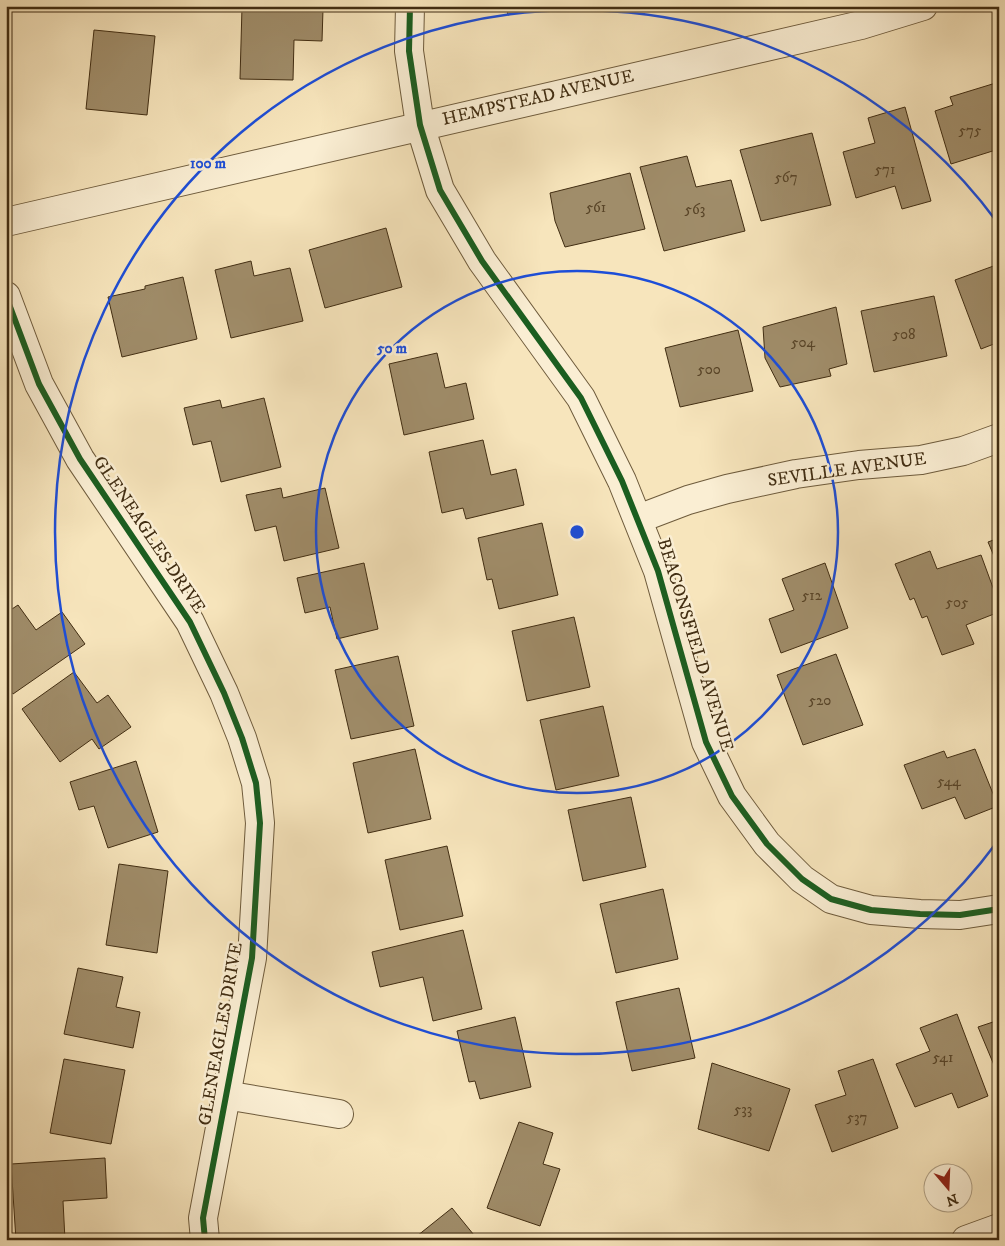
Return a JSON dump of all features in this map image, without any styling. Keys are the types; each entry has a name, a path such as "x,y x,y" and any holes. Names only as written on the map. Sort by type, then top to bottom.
{"street":[{"name":"BEACONSFIELD AVENUE","path":"410,6 409,51 420,125 440,190 482,261 581,398 638,518 658,571 706,742 732,796 767,844 802,879 831,900 871,910 920,914 960,915 999,909"},
{"name":"HEMPSTEAD AVENUE","path":"6,222 420,125 861,25 924,6"},
{"name":"GLENEAGLES DRIVE","path":"6,296 39,384 80,459 190,622 224,693 242,738 256,783 260,823 252,958 203,1218 205,1240"},
{"name":"SEVILLE AVENUE","path":"638,518 727,489 796,474 859,465 921,460 963,451 999,438"},
{"name":"GLENEAGLES DRIVE","path":"225,1095 339,1114"},
{"path":"966,1240 999,1228"}],"building":[{"path":"102,6 145,6 145,10"},
{"path":"506,6 543,6 508,15"},
{"path":"242,7 323,9 322,41 294,40 293,80 240,79"},
{"path":"94,30 155,36 147,115 86,109"},
{"path":"999,82 999,149 951,164 935,111 953,105 950,97"},
{"path":"905,107 931,201 902,209 895,186 856,198 843,152 875,143 868,118"},
{"path":"812,133 831,205 761,221 740,150"},
{"path":"687,156 696,187 731,180 745,231 664,251 640,167"},
{"path":"630,173 645,229 565,247 555,221 550,193"},
{"path":"386,228 402,287 325,308 309,250"},
{"path":"251,261 254,276 290,268 303,321 231,338 215,270"},
{"path":"999,264 999,342 981,349 955,280"},
{"path":"183,277 197,339 122,357 108,297 145,289 145,286"},
{"path":"934,296 947,356 874,372 861,311"},
{"path":"836,307 847,364 829,369 831,376 780,387 765,358 763,327"},
{"path":"738,330 753,391 680,407 665,348"},
{"path":"437,353 445,388 466,383 474,419 404,435 389,364"},
{"path":"264,398 281,467 221,482 211,441 193,445 184,408 220,400 222,408"},
{"path":"483,440 491,475 516,469 524,505 466,519 463,508 442,513 429,452"},
{"path":"281,488 283,498 325,488 339,548 284,561 276,526 255,531 246,495"},
{"path":"542,523 558,595 499,609 492,579 487,580 478,538"},
{"path":"999,538 999,568 988,542"},
{"path":"930,551 937,569 981,555 999,604 999,612 966,625 974,644 942,655 927,616 922,618 914,598 910,600 895,564"},
{"path":"364,563 378,629 337,639 330,607 305,613 297,578"},
{"path":"825,563 848,628 781,653 769,619 794,610 782,579"},
{"path":"18,605 36,630 62,612 85,644 13,694 6,684 6,613"},
{"path":"574,617 590,687 527,701 512,631"},
{"path":"836,654 863,725 803,745 777,675"},
{"path":"398,656 414,726 351,739 335,670"},
{"path":"74,672 97,703 108,695 131,727 99,749 92,739 60,762 22,709"},
{"path":"603,706 619,776 556,790 540,720"},
{"path":"415,749 431,819 368,833 353,763"},
{"path":"975,749 998,806 965,819 955,797 922,809 904,765 944,751 947,758"},
{"path":"136,761 158,832 108,848 94,806 79,810 70,782"},
{"path":"631,797 646,867 583,881 568,810"},
{"path":"447,846 463,916 400,930 385,860"},
{"path":"119,864 168,871 157,953 106,945"},
{"path":"663,889 678,959 616,973 600,904"},
{"path":"463,930 482,1009 433,1021 423,977 380,987 372,952"},
{"path":"78,968 123,977 116,1007 140,1012 133,1048 64,1034"},
{"path":"679,988 695,1058 632,1071 616,1002"},
{"path":"957,1014 988,1096 958,1108 952,1093 915,1107 896,1064 930,1051 920,1028"},
{"path":"515,1017 531,1087 480,1099 475,1081 469,1082 457,1031"},
{"path":"999,1020 999,1077 978,1027"},
{"path":"64,1059 125,1070 111,1144 50,1133"},
{"path":"873,1059 898,1128 832,1152 815,1105 846,1095 838,1071"},
{"path":"712,1063 790,1089 769,1151 698,1129"},
{"path":"519,1122 553,1133 543,1164 560,1169 540,1226 487,1208"},
{"path":"105,1158 107,1198 63,1201 65,1240 16,1240 11,1164"},
{"path":"452,1208 478,1240 412,1240"}],"cycle path":[{"path":"410,6 409,51 420,125 440,190 482,261 581,398 622,481 658,571 706,742 732,796 767,844 802,879 831,899 871,910 920,914 960,915 999,909"},
{"path":"6,296 39,384 80,459 190,622 224,693 242,738 256,783 260,823 252,958 203,1218 205,1240"}]}
